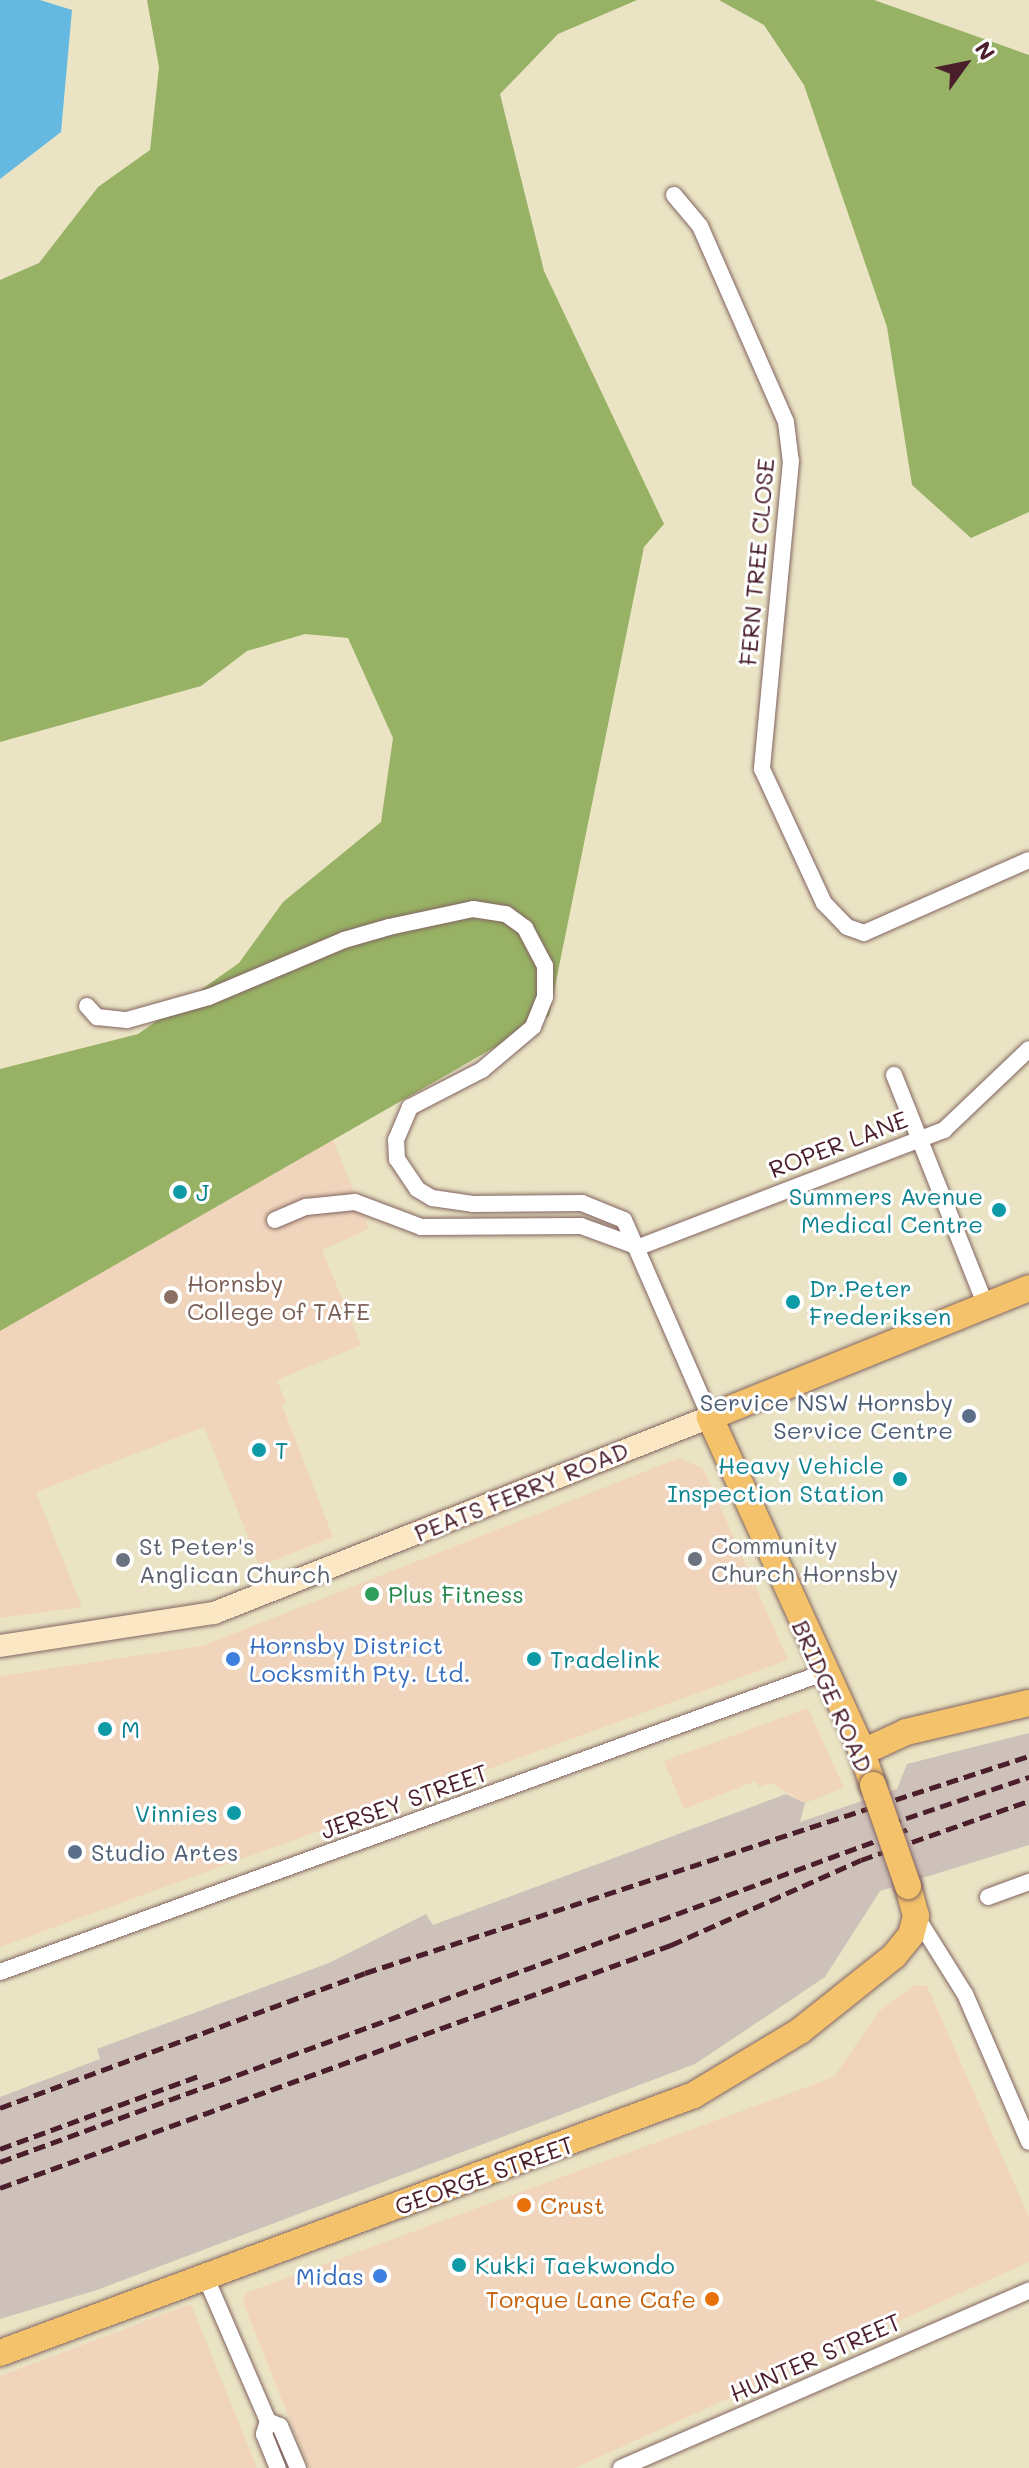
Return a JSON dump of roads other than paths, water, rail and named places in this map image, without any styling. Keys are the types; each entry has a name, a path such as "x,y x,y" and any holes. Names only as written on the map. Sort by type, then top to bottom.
{"main road":[{"name":"PEATS FERRY ROAD","path":"0,1646 214,1613 1029,1288"},
{"name":"BRIDGE ROAD","path":"710,1417 823,1673 863,1752 916,1916"},
{"path":"863,1752 906,1732 1029,1703"},
{"name":"GEORGE STREET","path":"0,2353 694,2095 752,2065 866,1982 904,1946 916,1916"}],"street":[{"name":"FERN TREE CLOSE","path":"674,195 700,226 786,422 791,461 762,769 824,903 847,927 864,933 1029,860"},
{"name":"BRIDGE ROAD","path":"87,1006 97,1017 127,1020 209,997 389,927 473,909 506,914 532,937 545,966 545,997 533,1027 482,1070 410,1107 396,1140 397,1159 417,1189 432,1198 599,1206 624,1220 639,1247 710,1417"},
{"name":"ROPER LANE","path":"639,1247 944,1130 1029,1049"},
{"path":"894,1075 986,1306"},
{"path":"275,1220 306,1207 363,1203 421,1227 581,1226 639,1247"},
{"name":"JERSEY STREET","path":"0,1972 823,1673"},
{"path":"988,1897 1029,1882"},
{"name":"BRIDGE ROAD","path":"916,1916 965,1994 1029,2142"},
{"path":"206,2278 268,2421 264,2434 278,2468"},
{"name":"HUNTER STREET","path":"621,2468 1029,2291"},
{"path":"268,2421 280,2426 298,2468"}],"water":[{"path":"0,0 40,0 72,10 61,132 0,179"}],"railway":[{"path":"0,2108 365,1973 1029,1756"},
{"path":"889,1824 1029,1777"},
{"path":"0,2188 671,1945 861,1860 1029,1801"},
{"path":"0,2162 911,1828"},
{"path":"0,2149 201,2075"}],"place":[{"name":"J","path":"180,1192"},
{"name":"Summers Avenue Medical Centre","path":"999,1210"},
{"name":"Hornsby College of TAFE","path":"171,1297"},
{"name":"Dr.Peter Frederiksen","path":"793,1302"},
{"name":"Service NSW Hornsby Service Centre","path":"969,1416"},
{"name":"T","path":"259,1450"},
{"name":"Heavy Vehicle Inspection Station","path":"900,1479"},
{"name":"Community Church Hornsby","path":"695,1559"},
{"name":"St Peter's Anglican Church","path":"123,1560"},
{"name":"Plus Fitness","path":"372,1594"},
{"name":"Hornsby District Locksmith Pty. Ltd.","path":"233,1659"},
{"name":"Tradelink","path":"534,1659"},
{"name":"M","path":"105,1729"},
{"name":"Vinnies","path":"234,1813"},
{"name":"Studio Artes","path":"75,1852"},
{"name":"Crust","path":"524,2205"},
{"name":"Kukki Taekwondo","path":"459,2265"},
{"name":"Midas","path":"380,2276"},
{"name":"Torque Lane Cafe","path":"712,2299"}]}
